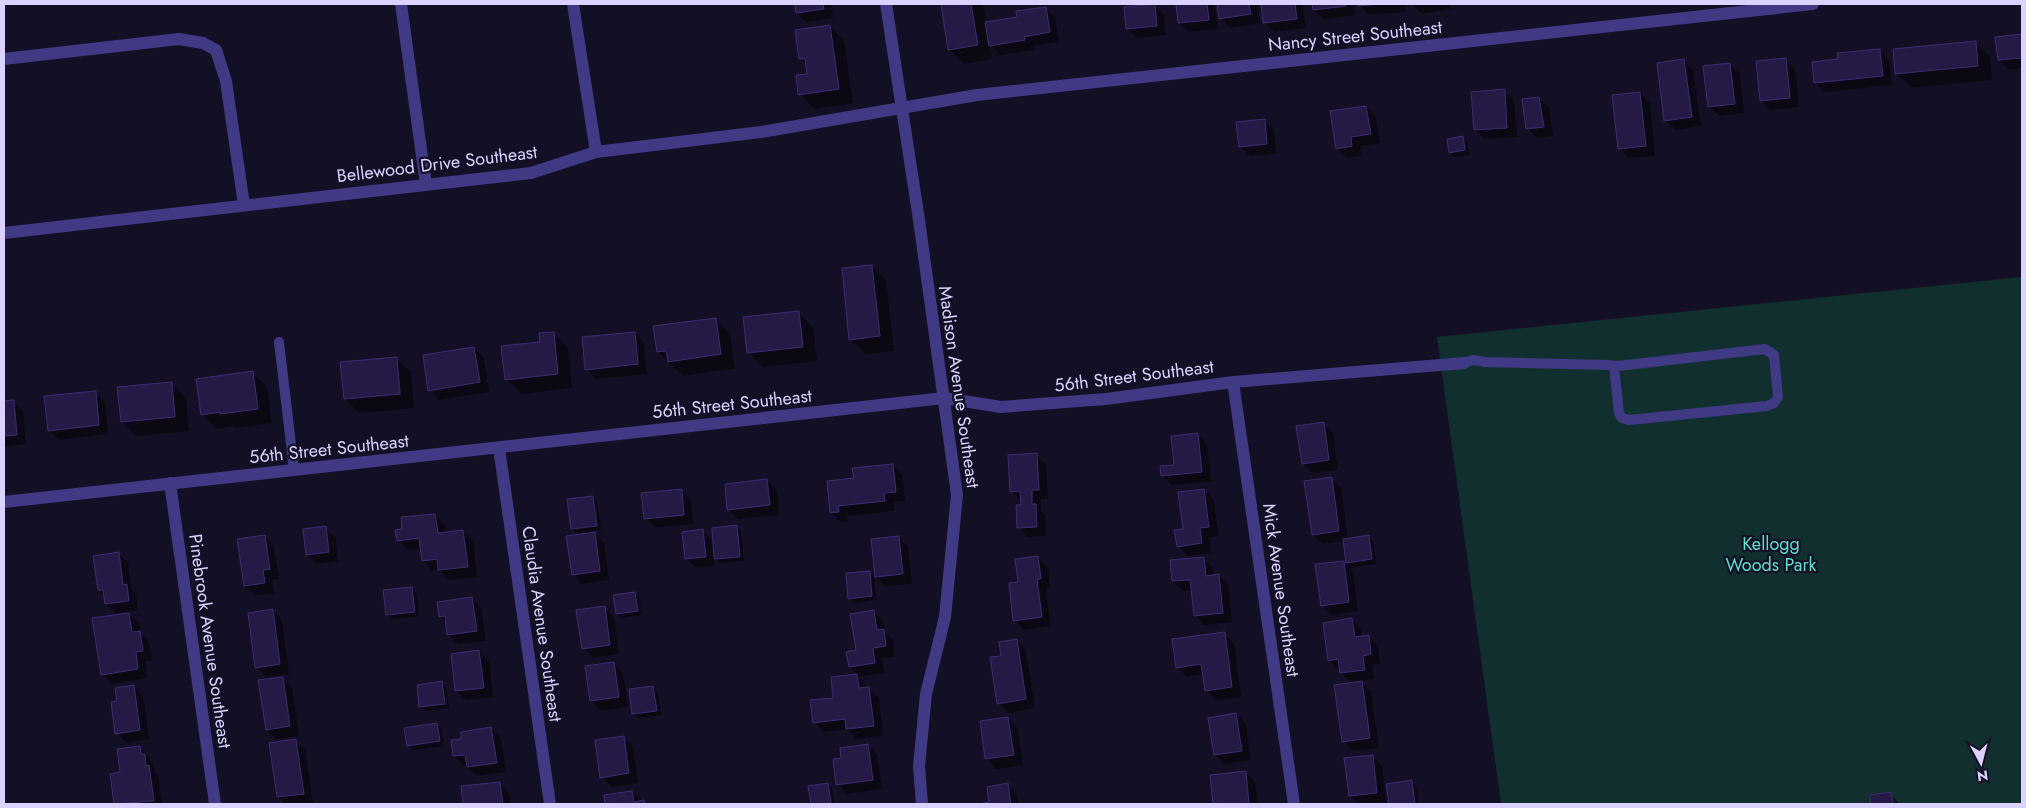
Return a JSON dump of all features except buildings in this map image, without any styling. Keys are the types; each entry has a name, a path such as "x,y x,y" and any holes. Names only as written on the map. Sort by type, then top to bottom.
{"street":[{"path":"400,4 426,185"},
{"path":"573,4 596,152"},
{"name":"Madison Avenue Southeast","path":"886,4 957,495 944,617 926,694 918,766 922,804"},
{"name":"Nancy Street Southeast","path":"902,110 978,95 1813,4"},
{"path":"4,59 179,39 203,43 216,50 226,82 244,205"},
{"name":"Bellewood Drive Southeast","path":"4,233 531,173 596,152 761,132 902,110"},
{"name":"56th Street Southeast","path":"4,502 944,398 1001,407 1106,399 1233,382 1464,363"},
{"name":"Mick Avenue Southeast","path":"1233,382 1294,804"},
{"name":"Claudia Avenue Southeast","path":"499,448 550,804"},
{"name":"Pinebrook Avenue Southeast","path":"170,483 215,804"}],"lane":[{"path":"279,342 294,470"},
{"path":"1464,363 1473,360 1614,366 1765,349 1774,356 1778,397 1774,403 1767,406 1629,420 1622,418 1619,413 1614,366"}],"green space":[{"name":"Kellogg Woods Park","path":"2022,277 2022,804 1501,804 1437,337"}]}
